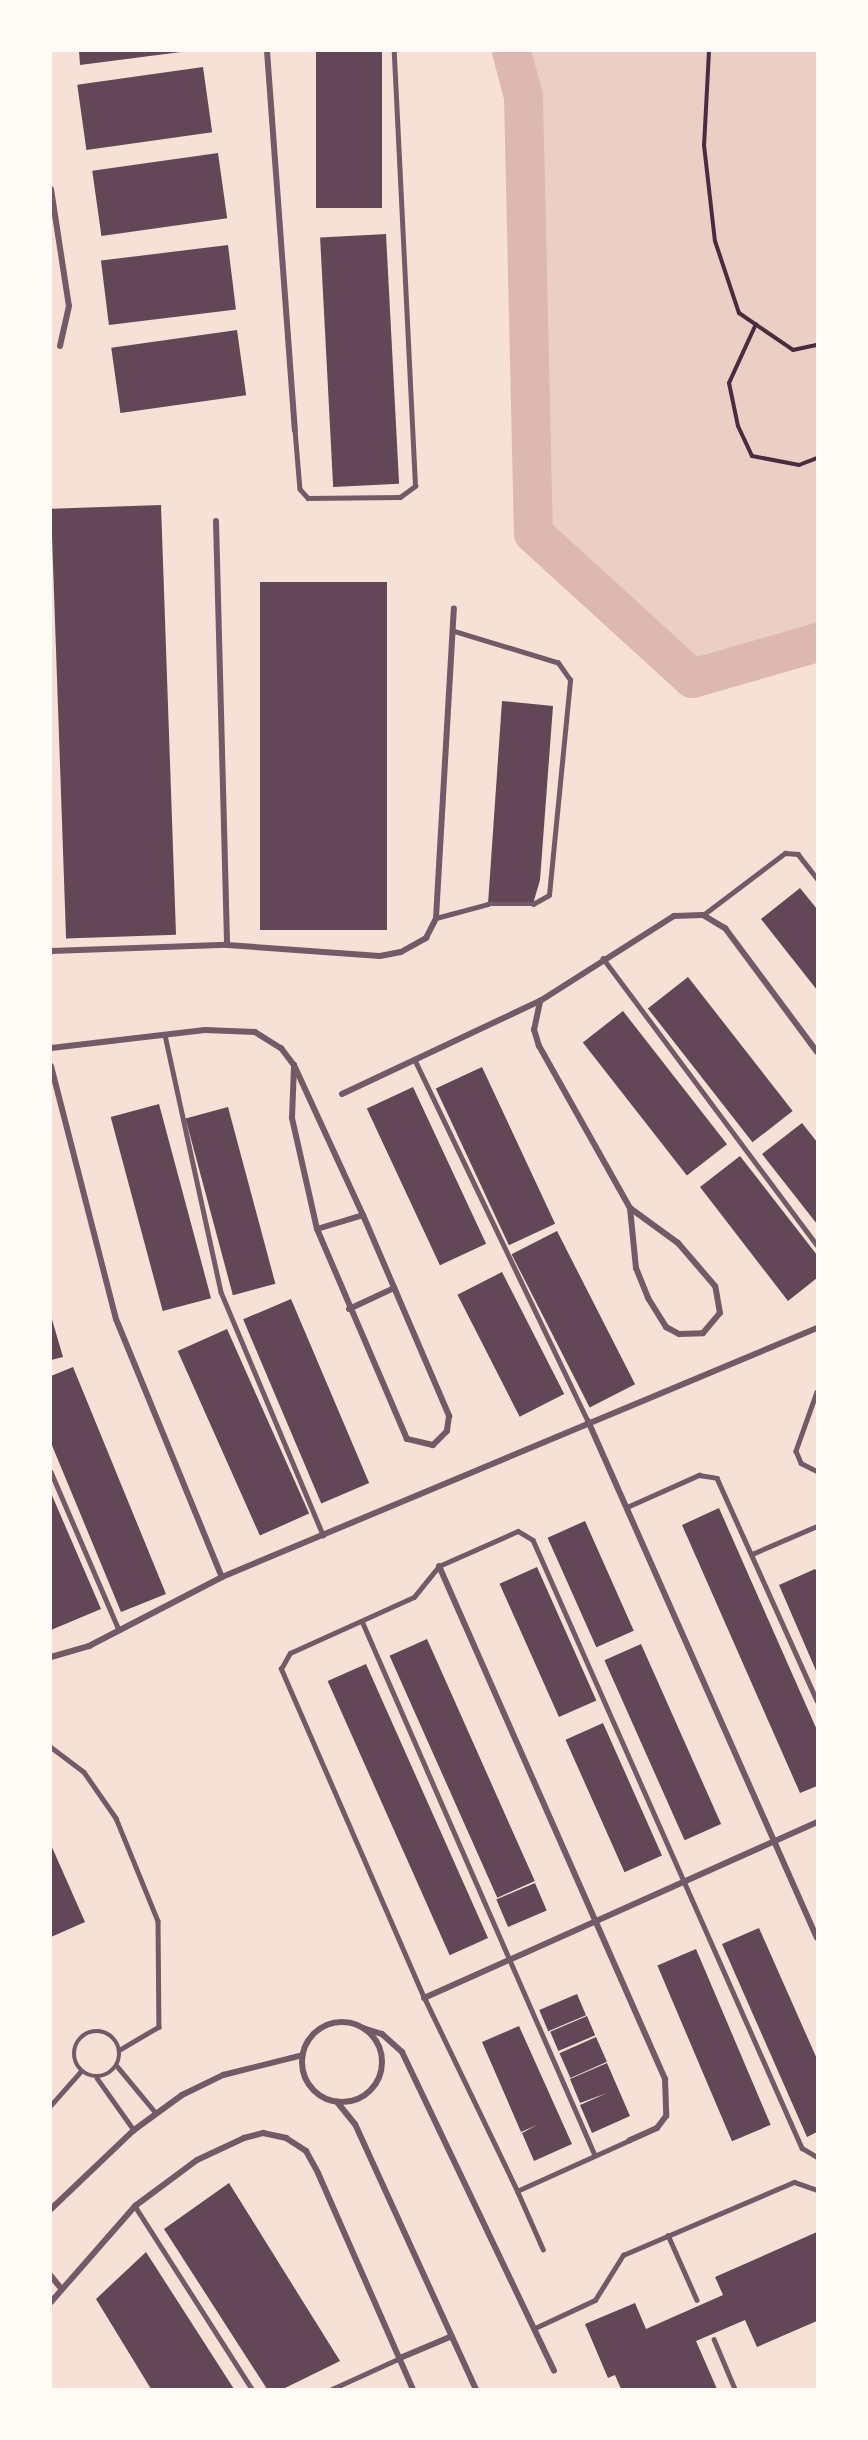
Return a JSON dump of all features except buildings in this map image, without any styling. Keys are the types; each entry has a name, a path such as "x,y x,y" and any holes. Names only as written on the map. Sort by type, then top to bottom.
{"street":[{"path":"267,51 295,429"},
{"path":"51,189 69,306 60,345"},
{"path":"216,521 227,945"},
{"path":"51,951 227,945 380,956 401,952 426,938 436,918 454,609"},
{"path":"342,1094 540,1001 603,958 674,916 703,915 725,928 817,1052"},
{"path":"540,1001 534,1030 539,1046 630,1208 636,1268 648,1298 666,1327 679,1334 703,1333 720,1313 715,1286 678,1243 630,1208"},
{"path":"51,1048 165,1035 255,1032 281,1048 294,1065 363,1215 449,1416 447,1431 432,1445 406,1439 349,1310 317,1229 292,1118 294,1065"},
{"path":"51,1066 116,1318 222,1577"},
{"path":"317,1229 363,1215"},
{"path":"349,1310 394,1288"},
{"path":"51,1657 119,1630 222,1577 588,1421 817,1328"},
{"path":"588,1421 817,1938"},
{"path":"439,1566 669,2097 666,2116 657,2128 630,2140"},
{"path":"424,1998 510,1962 686,1877 773,1838 817,1822"},
{"path":"51,2209 134,2130 156,2113 223,2075 303,2055 326,2025 363,2028 382,2034 402,2052 554,2371"},
{"path":"337,2102 363,2097 380,2076 380,2049 363,2028"},
{"path":"303,2055 306,2080 337,2102 356,2124 476,2389"},
{"path":"51,2302 60,2287 135,2206 220,2146 263,2133 286,2139 306,2151 318,2173 413,2389"},
{"path":"51,2276 60,2287"},
{"path":"400,2358 452,2336"}],"lane":[{"path":"295,429 300,489 308,498 400,497 415,486 394,51"},
{"path":"436,918 488,904 533,904 549,894 570,680 558,663 453,632"},
{"path":"703,915 785,853 798,854 817,878"},
{"path":"603,958 817,1245"},
{"path":"165,1035 221,1292 323,1535"},
{"path":"415,1060 588,1421"},
{"path":"817,1392 795,1451 801,1463 817,1471"},
{"path":"51,1472 119,1630"},
{"path":"627,1507 711,1475 752,1554 817,1701"},
{"path":"752,1554 817,1526"},
{"path":"543,2250 424,1998 280,1669 290,1653 418,1594 439,1566 511,1532 530,1535 686,1877 802,2148 817,2157"},
{"path":"362,1621 595,2155"},
{"path":"51,1747 84,1772 116,1818 158,1921 159,2027 120,2050"},
{"path":"97,2078 117,2066 120,2050 106,2032 90,2031 74,2049 81,2071 97,2078 134,2130"},
{"path":"117,2066 156,2113"},
{"path":"51,2104 81,2071"},
{"path":"517,2191 630,2140"},
{"path":"535,2328 595,2300 623,2255 794,2182 817,2190"},
{"path":"135,2206 252,2389"},
{"path":"668,2235 697,2300"},
{"path":"714,2339 735,2389"},
{"path":"332,2389 400,2358"}],"path":[{"path":"709,51 704,145 715,242 739,313 793,350 817,345"},
{"path":"756,324 729,383 738,426 752,456 799,465 817,458"}],"shaded area":[{"path":"511,51 817,51 817,642 692,678 533,533 523,96"}],"waterway":[{"path":"511,51 523,96 533,533 692,678 817,642"}]}
